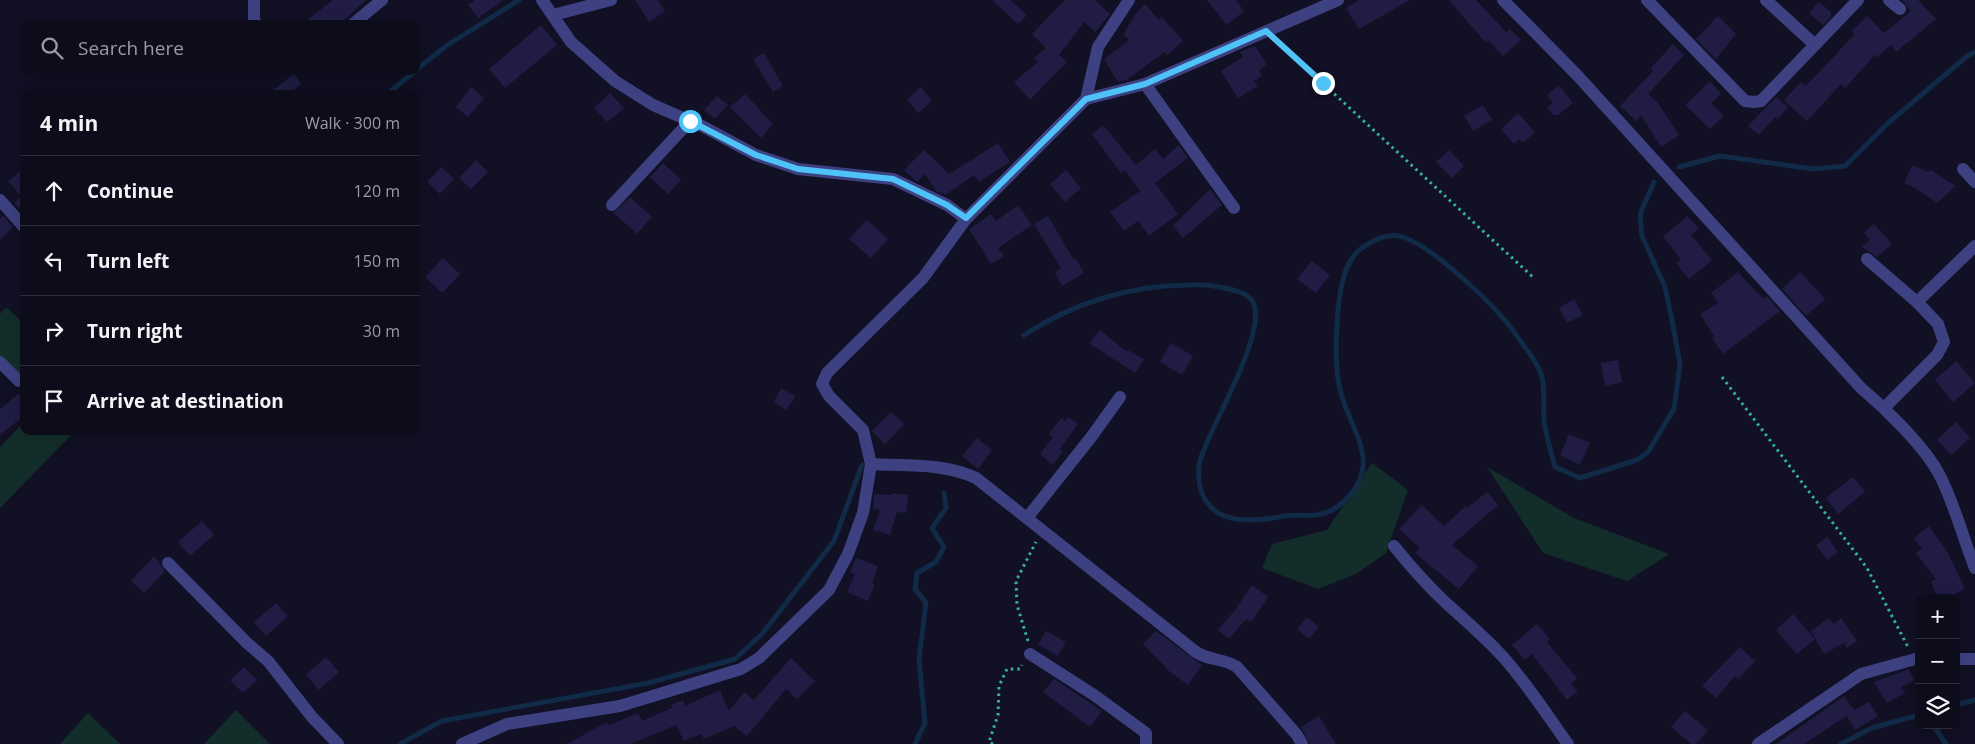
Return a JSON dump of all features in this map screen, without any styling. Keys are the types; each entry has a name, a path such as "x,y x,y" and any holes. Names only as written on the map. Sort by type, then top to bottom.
{"street":[{"path":"254,0 254,20"},
{"path":"359,20 382,0"},
{"path":"542,0 571,42 615,81 654,105 756,155 798,169 893,179 947,205 966,218"},
{"path":"552,15 611,0"},
{"path":"1086,99 1098,47 1130,0"},
{"path":"462,744 507,724 620,706 657,696 741,670 759,658 828,590 848,554 863,513 871,464 863,430 829,396 822,384 828,373 923,278 966,218 1086,99 1145,84 1338,0"},
{"path":"1503,0 1577,75 1861,388 1884,408 1938,474 1975,568"},
{"path":"1647,0 1745,101 1754,102 1761,100 1858,0"},
{"path":"1766,0 1815,45"},
{"path":"1889,0 1900,9"},
{"path":"1145,84 1234,208"},
{"path":"612,205 690,121"},
{"path":"1962,169 1975,182"},
{"path":"0,200 20,222"},
{"path":"1918,303 1975,246"},
{"path":"1867,259 1918,303 1938,324 1944,342 1937,355 1884,408"},
{"path":"0,362 19,381"},
{"path":"1032,522 1120,397"},
{"path":"871,464 962,471 976,478 1204,657 1230,663 1237,667 1298,735 1302,744"},
{"path":"1394,546 1421,578 1474,626 1503,656 1523,680 1568,744"},
{"path":"168,563 247,643 268,661 312,717 338,744"},
{"path":"1030,654 1094,695 1146,733 1146,744"},
{"path":"1758,744 1861,674 1915,658"},
{"path":"1960,659 1975,659"}],"path":[{"path":"1266,31 1535,279"},
{"path":"1722,377 1867,568 1915,656"},
{"path":"993,744 989,742 998,715 999,686 1007,669 1020,669 1030,654 1017,605 1016,581 1037,538 1032,522"}],"green space":[{"path":"6,307 20,320 20,387 0,362 0,314"},
{"path":"20,426 20,435 71,435 0,508 0,447"},
{"path":"1372,463 1408,490 1386,553 1356,574 1318,589 1262,568 1272,544 1327,530"},
{"path":"1487,467 1574,518 1669,554 1627,581 1543,553"},
{"path":"236,710 270,744 204,744"},
{"path":"88,713 120,744 60,744"}],"building":[{"path":"333,0 366,0 344,20 307,20"},
{"path":"475,0 503,0 478,18 468,5"},
{"path":"635,0 658,0 665,11 649,22"},
{"path":"992,0 1010,0 1027,15 1018,24"},
{"path":"1065,0 1095,0 1110,14 1095,32 1084,22 1059,55 1067,62 1030,100 1014,82 1038,62 1034,58 1046,48 1032,34"},
{"path":"1207,0 1236,0 1244,11 1227,25"},
{"path":"1359,0 1410,0 1359,29 1346,8"},
{"path":"1449,0 1476,0 1506,32 1510,29 1521,40 1503,56 1488,40 1486,43"},
{"path":"1902,0 1918,0 1936,19 1896,52 1891,45 1877,57 1875,55 1845,88 1841,84 1807,121 1784,100 1801,82 1806,86 1855,34 1852,31 1867,16 1884,33 1911,11"},
{"path":"1819,2 1831,12 1831,17 1823,25 1809,13"},
{"path":"1145,4 1159,20 1162,17 1183,41 1167,55 1165,52 1126,80 1118,82 1104,59 1130,40 1123,35 1136,13"},
{"path":"1718,16 1736,34 1716,59 1696,39"},
{"path":"541,25 557,45 505,88 489,69"},
{"path":"1673,44 1684,55 1648,94 1658,103 1679,135 1661,147 1641,115 1636,121 1620,106 1653,71 1651,68"},
{"path":"1255,46 1267,64 1259,70 1262,76 1254,81 1258,86 1238,98 1221,71 1243,57 1240,52"},
{"path":"764,53 783,86 773,92 753,59"},
{"path":"293,75 301,84 294,90 273,90"},
{"path":"1710,81 1721,94 1711,103 1724,116 1710,129 1685,105"},
{"path":"1559,85 1573,103 1558,115 1553,115 1547,108 1553,103 1547,95"},
{"path":"471,87 484,98 468,117 456,107"},
{"path":"921,87 932,101 918,113 907,99"},
{"path":"610,93 624,108 607,122 594,108"},
{"path":"745,94 773,124 761,138 730,107"},
{"path":"717,96 728,105 715,119 704,110"},
{"path":"1776,97 1788,107 1778,119 1775,117 1759,135 1748,126"},
{"path":"1483,105 1492,120 1473,131 1464,116"},
{"path":"1518,113 1535,132 1523,143 1519,139 1514,144 1501,129"},
{"path":"1103,125 1136,165 1155,149 1163,159 1179,145 1188,158 1155,183 1178,214 1149,236 1138,221 1124,231 1110,212 1140,191 1125,170 1121,173 1092,134"},
{"path":"998,143 1010,162 979,182 974,175 945,195 936,191 925,174 917,182 904,170 924,150 949,174"},
{"path":"1449,150 1464,166 1452,178 1436,162"},
{"path":"476,160 488,172 471,189 459,178"},
{"path":"663,163 681,180 668,194 650,177"},
{"path":"1912,165 1929,172 1931,170 1956,186 1937,203 1917,189 1904,183"},
{"path":"441,167 454,179 440,194 427,182"},
{"path":"1066,170 1081,188 1065,202 1050,184"},
{"path":"20,171 20,195 8,181"},
{"path":"1210,189 1222,205 1183,238 1173,226"},
{"path":"20,197 20,210 14,203"},
{"path":"630,197 652,217 637,234 614,213"},
{"path":"1018,205 1032,225 998,248 1004,256 991,264 969,229 991,214 996,221"},
{"path":"3,215 13,227 0,240 0,218"},
{"path":"1048,216 1074,260 1076,259 1084,273 1062,286 1055,272 1061,268 1034,224"},
{"path":"1687,216 1699,228 1691,235 1712,260 1689,279 1676,263 1681,259 1663,237"},
{"path":"867,220 888,239 871,258 849,239"},
{"path":"1874,224 1892,244 1877,257 1862,247 1870,240 1864,233"},
{"path":"443,258 460,274 442,293 425,277"},
{"path":"1312,261 1330,275 1316,293 1297,279"},
{"path":"1738,272 1763,299 1767,296 1780,311 1723,354 1712,338 1714,336 1700,314 1718,303 1711,293"},
{"path":"1800,272 1825,299 1806,316 1782,289"},
{"path":"1574,299 1583,315 1567,323 1559,308"},
{"path":"1100,330 1127,352 1128,350 1144,359 1135,373 1089,343"},
{"path":"1171,343 1193,356 1182,375 1160,362"},
{"path":"1618,360 1622,382 1605,386 1601,363"},
{"path":"1956,361 1975,383 1953,402 1935,380"},
{"path":"781,388 795,396 787,410 774,403"},
{"path":"18,394 20,396 20,419 0,435 0,409"},
{"path":"891,412 904,424 885,445 872,431"},
{"path":"1068,417 1078,424 1060,449 1063,451 1053,465 1040,454 1053,437 1049,434 1061,418 1065,421"},
{"path":"1956,422 1970,438 1951,455 1937,440"},
{"path":"1569,434 1590,443 1580,465 1560,455"},
{"path":"977,438 992,450 978,469 962,456"},
{"path":"1853,477 1865,492 1838,514 1826,498"},
{"path":"1487,492 1498,505 1452,545 1478,566 1459,589 1415,553 1420,548 1399,529 1422,505 1444,526 1466,506 1467,508"},
{"path":"893,493 908,495 906,513 897,512 890,535 873,530 880,510 873,509 874,494 892,495"},
{"path":"202,521 214,535 190,556 178,542"},
{"path":"1929,526 1948,553 1965,589 1954,594 1936,594 1931,582 1936,579 1916,553 1922,549 1914,538"},
{"path":"1827,537 1838,552 1827,560 1816,545"},
{"path":"154,556 165,571 144,593 131,581"},
{"path":"856,558 878,566 872,583 875,584 868,601 847,592 855,574 850,572"},
{"path":"1252,585 1268,597 1251,622 1246,619 1229,639 1218,630 1235,610"},
{"path":"276,603 288,616 266,636 254,622"},
{"path":"1793,614 1815,639 1797,654 1776,630"},
{"path":"1307,617 1319,627 1309,639 1297,629"},
{"path":"1829,618 1834,624 1841,618 1857,641 1847,648 1844,643 1824,654 1811,631"},
{"path":"1537,624 1550,639 1547,642 1577,678 1571,684 1578,691 1567,700 1532,654 1525,660 1512,645"},
{"path":"1046,631 1066,642 1058,656 1038,645"},
{"path":"1156,631 1202,665 1188,685 1169,671 1143,644"},
{"path":"1740,647 1755,661 1738,679 1735,676 1716,698 1702,686"},
{"path":"326,657 339,672 319,690 306,675"},
{"path":"791,658 815,681 797,699 786,689 747,736 734,726 704,739 701,734 684,741 676,725 631,744 567,744 607,722 609,725 638,713 642,721 672,708 671,705 683,700 685,706 720,690 729,711 744,692 754,700"},
{"path":"244,667 257,680 243,693 230,680"},
{"path":"1909,669 1914,681 1901,687 1905,693 1887,703 1874,682"},
{"path":"1054,679 1102,711 1090,727 1043,692"},
{"path":"1844,696 1854,710 1869,702 1878,716 1855,730 1847,716 1804,744 1776,744"},
{"path":"1685,711 1708,730 1696,744 1691,744 1671,727"},
{"path":"1319,716 1336,744 1310,744 1301,727"}],"waterway":[{"path":"420,67 446,46 519,0"},
{"path":"1679,167 1720,156 1814,169 1845,166 1887,124 1966,57 1975,52"},
{"path":"392,90 410,75"},
{"path":"1024,335 1082,305 1124,292 1146,288 1204,285 1237,291 1249,297 1255,309 1254,328 1248,351 1238,376 1205,446 1199,466 1200,487 1206,501 1213,509 1221,515 1231,518 1253,520 1289,515 1321,514 1343,503 1354,490 1363,467 1361,447 1341,395 1337,373 1337,321 1346,271 1351,260 1367,245 1388,236 1403,237 1432,253 1448,266 1481,295 1517,336 1535,362 1542,377 1544,420 1555,467 1580,478 1637,460 1648,452 1674,409 1680,365 1665,287 1642,236 1640,214 1654,182"},
{"path":"400,744 442,721 648,683 735,659 762,634 834,541 862,465"},
{"path":"915,744 925,723 919,659 926,603 915,589 917,573 936,562 944,547 932,528 946,508 944,493"},
{"path":"1960,704 1975,700"},
{"path":"1841,744 1872,728 1915,716"},
{"path":"1936,729 1946,744"}],"route":[{"path":"690,121 756,155 798,169 893,179 947,205 966,218 1086,99 1145,84 1266,31 1323,83"}]}
